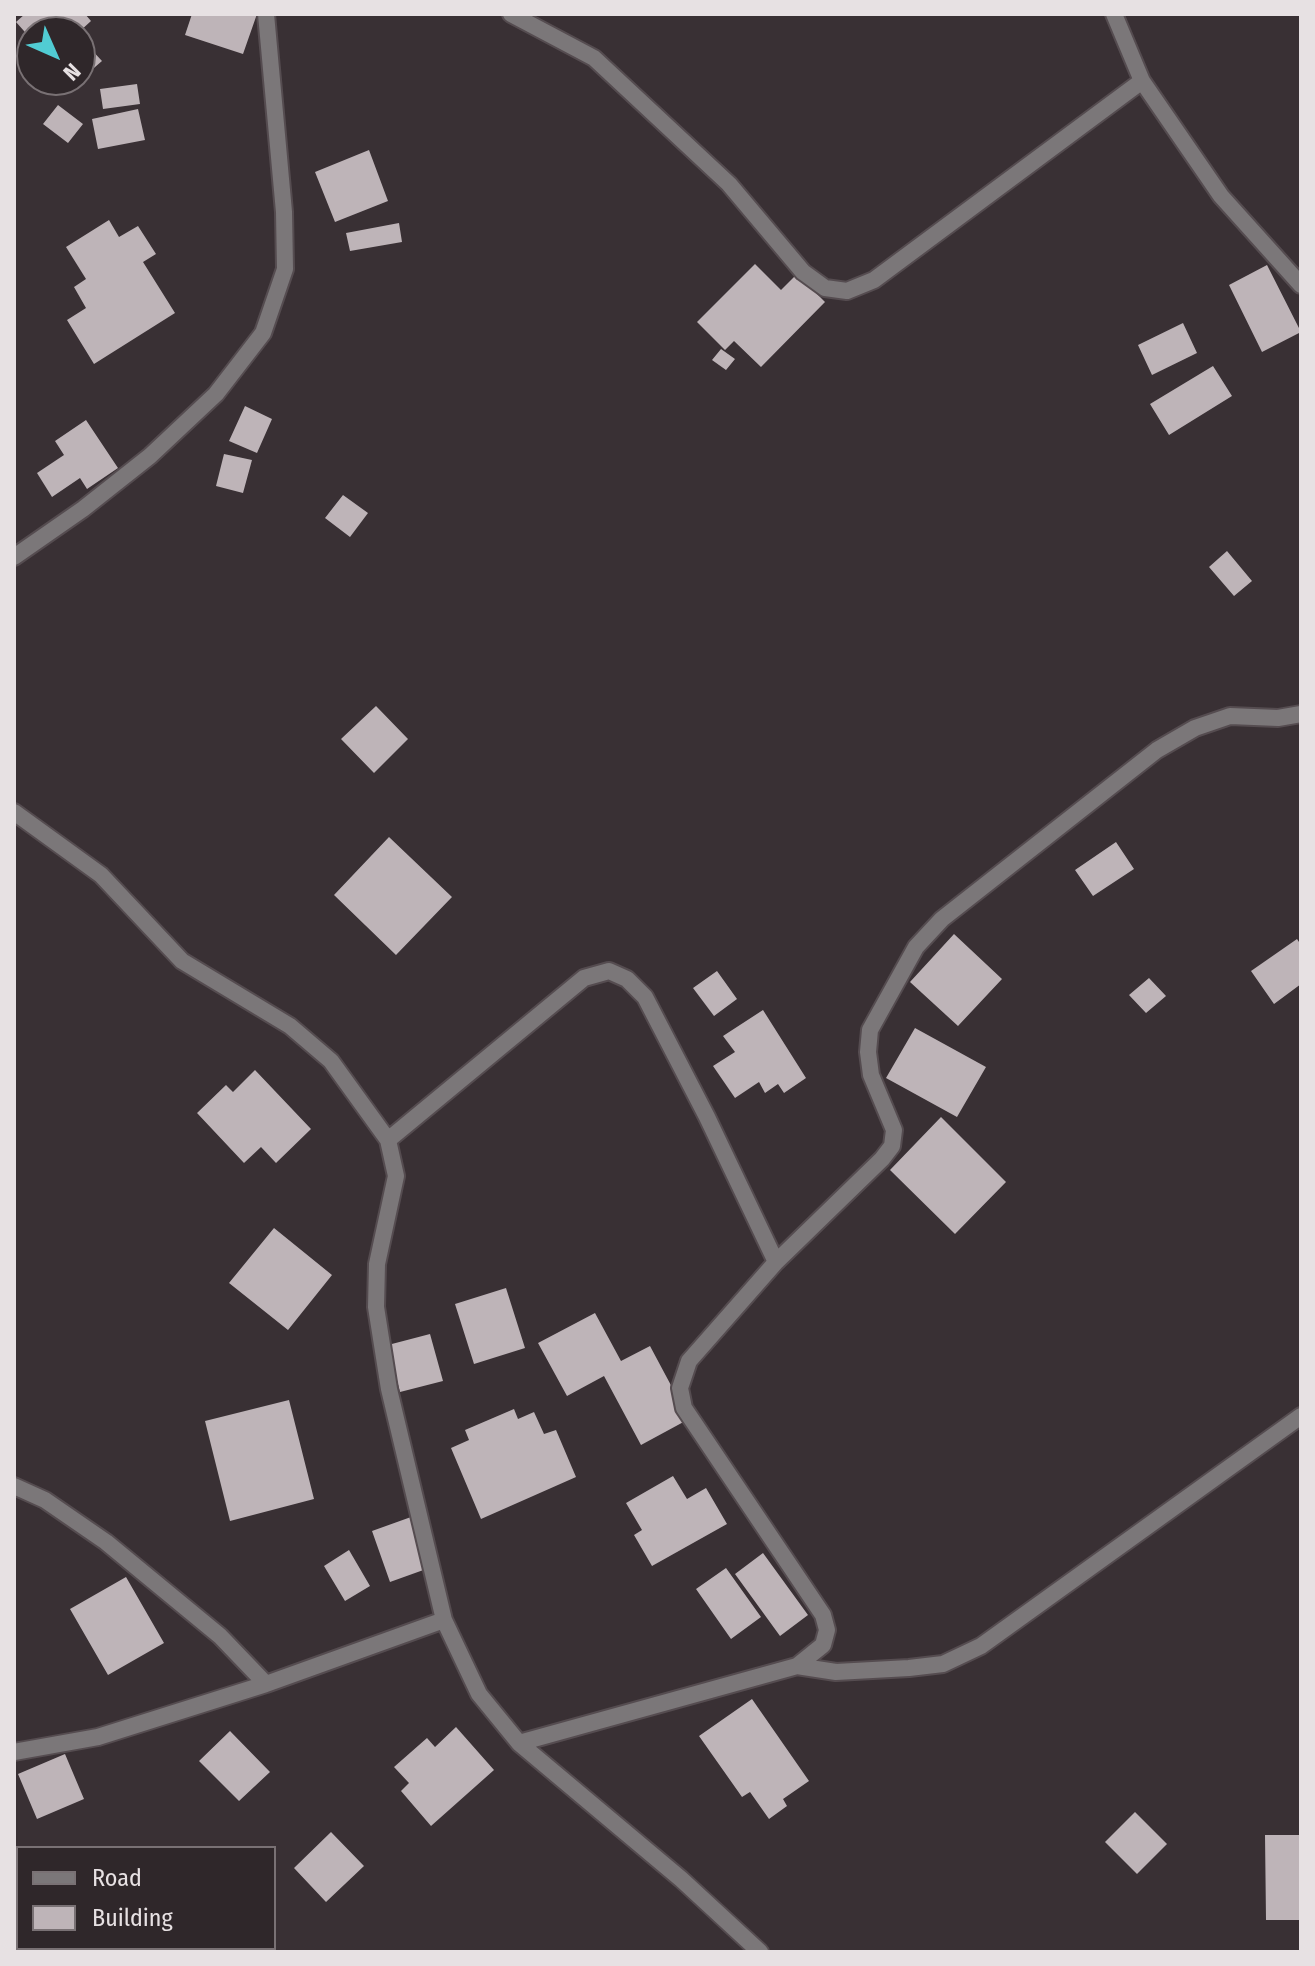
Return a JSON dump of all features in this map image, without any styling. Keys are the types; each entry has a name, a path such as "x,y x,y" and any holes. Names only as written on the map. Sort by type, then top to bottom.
{"street":[{"path":"14,557 83,509 150,456 216,394 263,333 285,269 284,212 266,14"},
{"path":"511,14 594,58 729,184 803,272 825,288 847,291 874,280 1142,81"},
{"path":"1114,14 1142,81 1221,196 1301,285"},
{"path":"519,1743 797,1666 823,1645 827,1630 823,1615 684,1408 680,1388 689,1361 776,1262 892,1146 894,1130 871,1075 868,1052 870,1030 916,947 942,919 1157,750 1195,728 1230,716 1278,718 1301,714"},
{"path":"14,812 101,875 182,961 290,1026 331,1061 388,1140 396,1176 377,1264 376,1307 389,1389 444,1620 479,1694 519,1743 681,1879 760,1952"},
{"path":"388,1140 584,978 609,971 627,979 645,997 707,1117 776,1262"},
{"path":"797,1666 836,1672 909,1668 943,1664 981,1646 1301,1416"},
{"path":"14,1486 45,1500 106,1542 220,1636 266,1684"},
{"path":"14,1752 98,1737 266,1684 444,1620"}],"building":[{"path":"85,14 87,16 23,16"},
{"path":"192,14 257,14 243,54 185,35"},
{"path":"137,84 140,104 103,109 100,89"},
{"path":"58,105 83,124 68,143 43,124"},
{"path":"138,109 145,140 98,149 92,119"},
{"path":"369,150 388,201 335,222 315,172"},
{"path":"109,220 119,237 138,226 156,254 143,262 175,313 94,364 67,320 86,308 74,287 86,279 66,247"},
{"path":"399,223 402,242 350,251 346,233"},
{"path":"755,264 781,290 797,274 825,302 761,367 734,341 725,350 697,322"},
{"path":"1267,265 1301,332 1262,352 1229,285"},
{"path":"1183,323 1197,353 1152,375 1138,345"},
{"path":"721,349 735,359 726,370 712,360"},
{"path":"1213,366 1232,396 1169,435 1150,404"},
{"path":"245,406 272,419 257,453 229,441"},
{"path":"86,420 118,468 87,489 80,478 52,497 37,473 64,455 55,441"},
{"path":"224,454 252,460 243,493 216,486"},
{"path":"343,495 368,513 350,537 325,518"},
{"path":"1227,551 1252,581 1234,596 1209,567"},
{"path":"376,706 408,739 374,773 341,739"},
{"path":"389,837 452,897 396,955 334,895"},
{"path":"1116,842 1134,869 1093,896 1075,870"},
{"path":"954,934 1002,979 958,1026 910,982"},
{"path":"1297,939 1301,945 1301,984 1274,1004 1251,971"},
{"path":"717,971 737,999 714,1016 693,988"},
{"path":"1149,978 1166,996 1146,1013 1129,995"},
{"path":"763,1010 806,1078 784,1093 778,1084 765,1093 759,1082 735,1098 713,1066 735,1052 723,1036"},
{"path":"915,1028 986,1067 957,1117 886,1078"},
{"path":"255,1070 311,1129 276,1163 261,1147 244,1163 197,1113 226,1085 233,1092"},
{"path":"941,1117 1006,1182 955,1234 890,1170"},
{"path":"274,1228 332,1275 288,1330 229,1283"},
{"path":"506,1288 525,1348 474,1364 455,1304"},
{"path":"595,1313 621,1361 650,1346 689,1419 641,1445 604,1376 567,1396 538,1343"},
{"path":"430,1334 443,1381 400,1392 388,1345"},
{"path":"289,1400 314,1499 230,1521 205,1421"},
{"path":"514,1409 518,1419 534,1412 544,1434 556,1430 576,1477 481,1519 451,1448 469,1440 465,1430"},
{"path":"673,1476 687,1499 706,1488 727,1524 652,1566 634,1535 642,1530 626,1503"},
{"path":"411,1517 429,1568 390,1582 372,1531"},
{"path":"349,1550 370,1586 345,1601 324,1566"},
{"path":"763,1553 808,1615 780,1636 735,1574"},
{"path":"726,1568 761,1617 731,1639 696,1589"},
{"path":"126,1577 164,1643 108,1675 70,1609"},
{"path":"752,1699 809,1781 783,1799 787,1806 769,1819 750,1792 742,1797 699,1736"},
{"path":"456,1727 494,1770 431,1826 401,1791 409,1783 394,1767 427,1738 435,1747"},
{"path":"230,1731 270,1772 239,1801 199,1761"},
{"path":"65,1754 84,1799 37,1819 18,1774"},
{"path":"1135,1812 1167,1844 1137,1874 1105,1842"},
{"path":"331,1832 364,1866 326,1902 294,1868"},
{"path":"1265,1835 1301,1835 1301,1920 1266,1920"}]}
